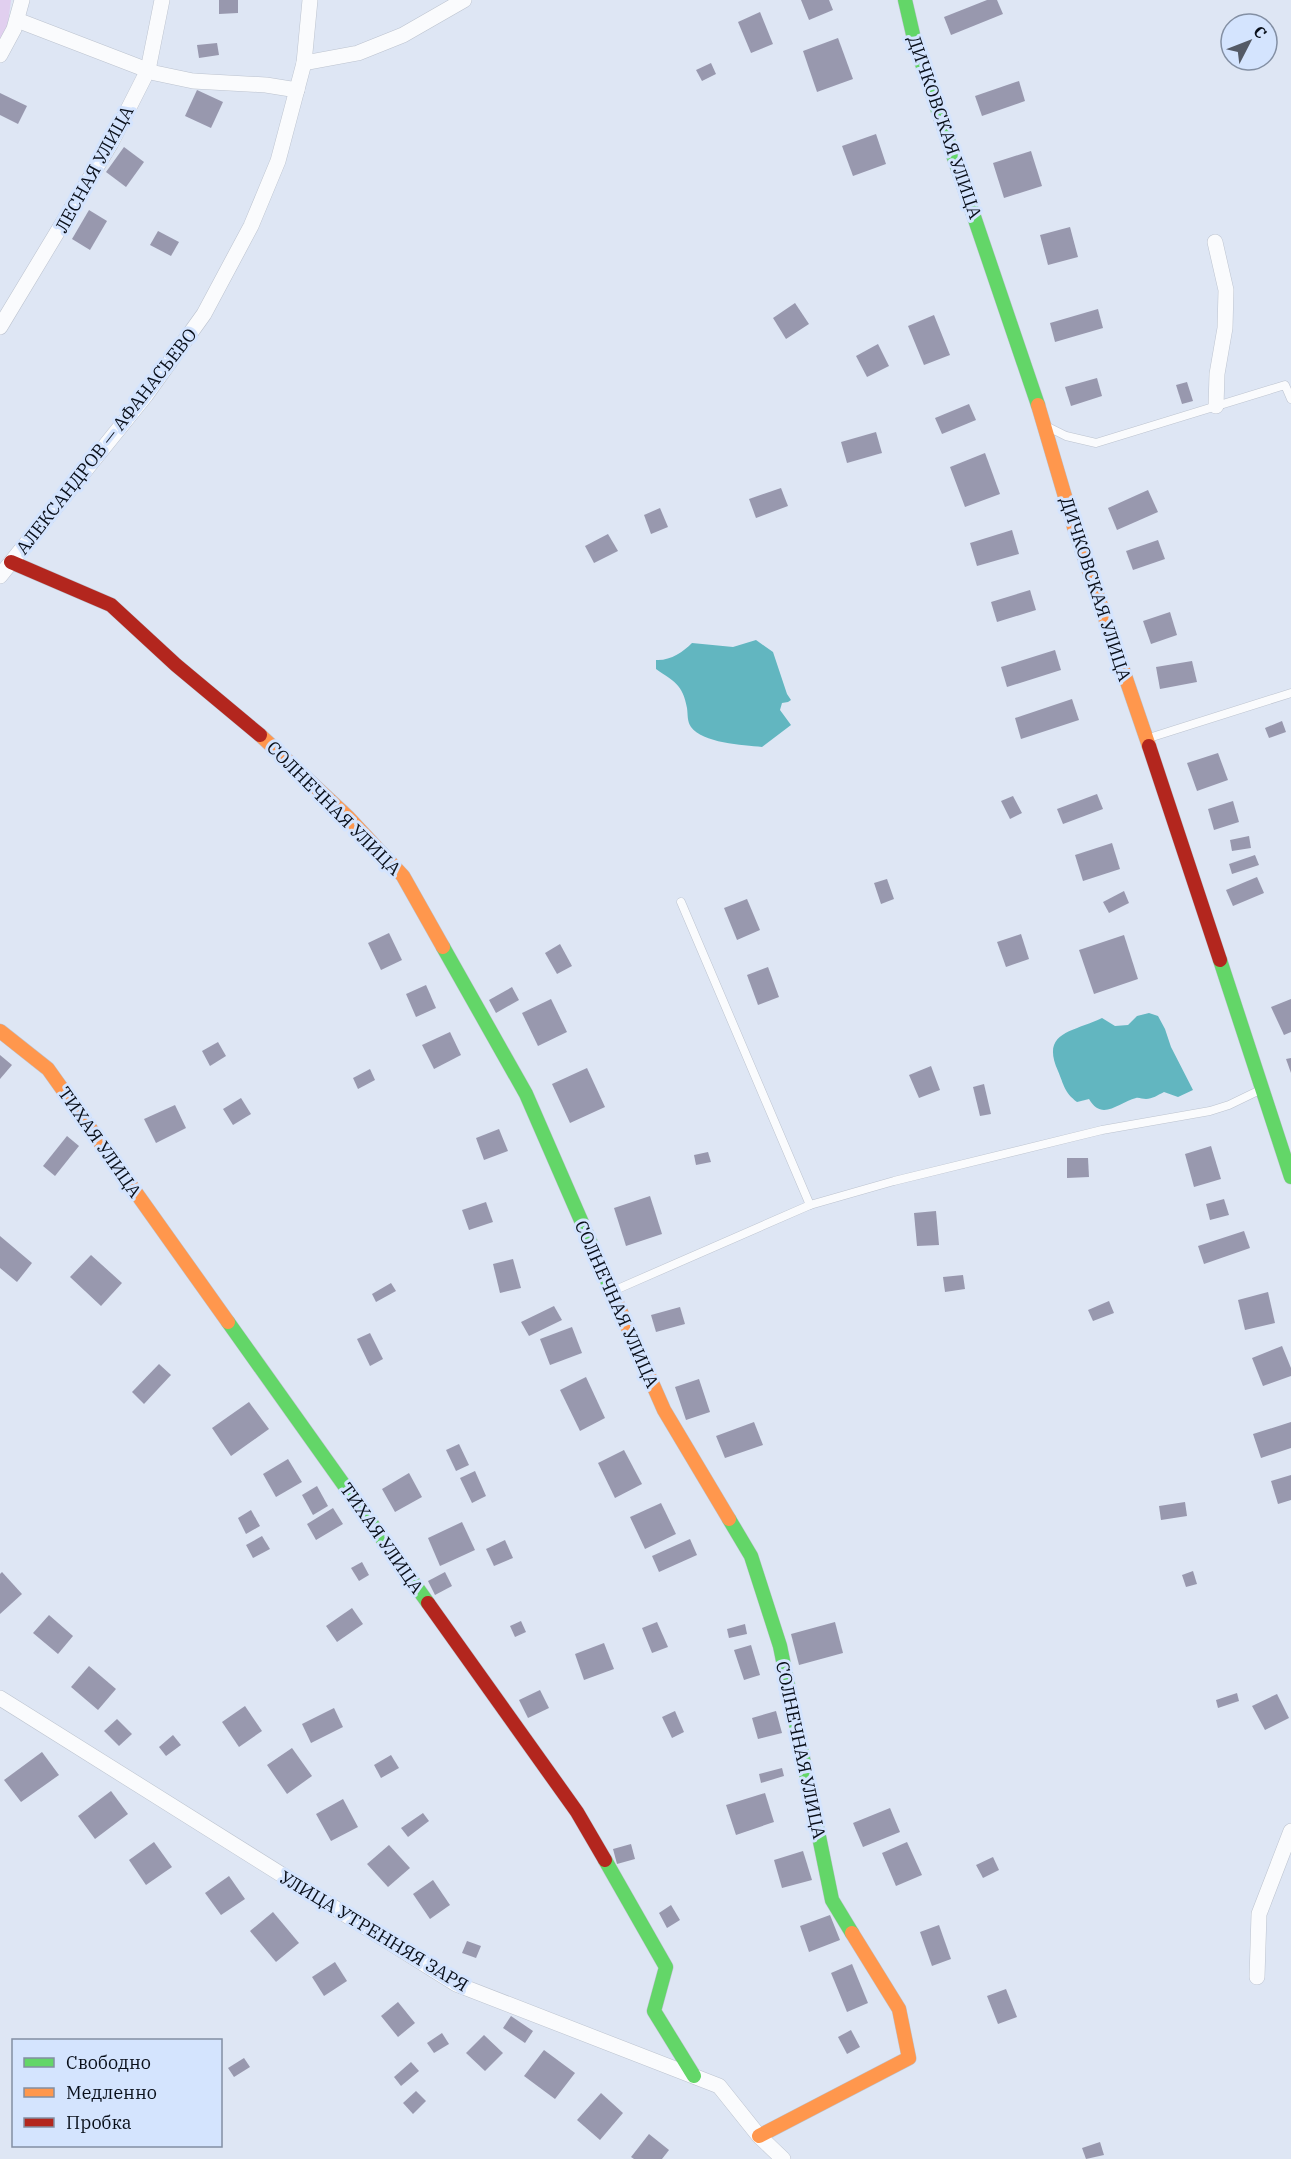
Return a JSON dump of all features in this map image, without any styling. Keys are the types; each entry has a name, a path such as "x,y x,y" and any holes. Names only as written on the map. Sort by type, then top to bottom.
{"street":[{"path":"0,55 14,29 22,0"},
{"name":"ЛЕСНАЯ УЛИЦА","path":"0,327 111,143 148,70 162,0"},
{"name":"АЛЕКСАНДРОВ — АФАНАСЬЕВО","path":"0,576 146,395 204,314 251,226 278,161 304,63 310,0"},
{"path":"304,63 357,53 403,35 464,0"},
{"name":"ДИЧКОВСКАЯ УЛИЦА","path":"905,0 915,43 1044,425 1074,527 1147,738 1291,1177"},
{"path":"16,20 148,70 193,81 266,85 297,90"},
{"path":"1215,242 1226,290 1225,328 1216,374 1216,406"},
{"name":"СОЛНЕЧНАЯ УЛИЦА","path":"11,562 111,605 176,665 269,743 348,817 404,876 526,1094 664,1410 751,1556 780,1646 832,1900 899,2009 909,2058 759,2136"},
{"name":"ТИХАЯ УЛИЦА","path":"0,1031 48,1069 577,1812 666,1967 654,2011 694,2076"},
{"name":"УЛИЦА УТРЕННЯЯ ЗАРЯ","path":"0,1698 456,1984 719,2086 759,2136 783,2159"},
{"path":"1257,1977 1260,1914 1291,1831"}],"lane":[{"path":"1044,425 1066,436 1096,443 1286,385 1291,399"},
{"path":"1147,738 1291,693"},
{"path":"681,902 810,1205"},
{"path":"611,1291 810,1205 894,1181 1102,1130 1209,1111 1229,1105 1262,1089"}],"shaded area":[{"path":"0,0 11,0 6,40 0,50"}],"water":[{"path":"756,640 773,652 791,700 782,703 780,710 791,725 762,747 734,744 704,737 691,727 683,693 672,680 656,669 656,660 676,655 692,643 733,647"},
{"path":"1149,1013 1158,1016 1193,1090 1178,1097 1164,1092 1148,1099 1137,1098 1105,1110 1094,1106 1089,1099 1077,1102 1069,1095 1054,1058 1053,1048 1057,1040 1071,1030 1102,1018 1115,1026 1128,1025 1137,1016"}],"building":[{"path":"219,0 238,0 238,13 219,14"},
{"path":"801,0 829,0 833,10 809,20"},
{"path":"987,0 997,0 1003,14 951,35 944,17"},
{"path":"760,12 773,44 751,53 738,22"},
{"path":"838,38 853,79 817,92 803,51"},
{"path":"217,43 219,55 199,58 197,45"},
{"path":"711,63 716,74 702,81 696,70"},
{"path":"1019,81 1025,101 982,116 975,96"},
{"path":"197,90 223,102 211,128 185,116"},
{"path":"0,93 27,106 18,124 0,115"},
{"path":"876,134 886,164 853,176 842,146"},
{"path":"124,147 144,162 126,187 106,172"},
{"path":"1031,151 1042,186 1004,198 993,163"},
{"path":"89,210 107,221 90,250 72,239"},
{"path":"1070,227 1078,257 1048,265 1040,235"},
{"path":"158,231 179,242 171,256 150,245"},
{"path":"795,303 809,324 786,339 773,318"},
{"path":"1098,309 1103,328 1055,342 1050,323"},
{"path":"934,315 950,355 924,365 908,326"},
{"path":"878,344 889,366 867,377 856,356"},
{"path":"1097,378 1102,396 1071,406 1065,387"},
{"path":"1187,382 1193,401 1182,404 1176,385"},
{"path":"969,404 976,420 942,434 935,418"},
{"path":"876,432 882,453 847,463 841,442"},
{"path":"985,453 1000,494 965,507 950,467"},
{"path":"781,488 788,506 756,518 749,499"},
{"path":"1148,490 1158,512 1117,530 1108,508"},
{"path":"660,508 668,527 651,534 644,515"},
{"path":"1012,530 1019,554 977,566 970,543"},
{"path":"608,534 618,551 594,563 585,546"},
{"path":"1158,540 1165,559 1133,570 1126,551"},
{"path":"1030,590 1036,610 997,622 991,602"},
{"path":"1170,612 1177,635 1151,644 1143,621"},
{"path":"1055,650 1061,670 1007,687 1001,667"},
{"path":"1192,661 1197,682 1160,689 1156,667"},
{"path":"1072,699 1079,720 1021,739 1015,718"},
{"path":"1282,721 1286,732 1269,738 1265,728"},
{"path":"1218,753 1228,780 1197,791 1187,763"},
{"path":"1097,794 1103,809 1063,824 1057,809"},
{"path":"1013,796 1022,813 1010,819 1001,801"},
{"path":"1233,801 1239,822 1214,830 1208,809"},
{"path":"1249,836 1251,848 1232,851 1230,840"},
{"path":"1112,843 1120,869 1083,881 1075,855"},
{"path":"1255,855 1259,865 1232,874 1229,864"},
{"path":"1257,877 1264,893 1233,906 1226,890"},
{"path":"887,879 894,899 881,904 874,883"},
{"path":"1124,891 1129,903 1109,913 1103,902"},
{"path":"747,899 760,930 737,940 724,908"},
{"path":"389,933 402,960 381,970 368,943"},
{"path":"1021,934 1029,959 1006,967 997,942"},
{"path":"1124,935 1138,979 1094,994 1079,950"},
{"path":"560,944 572,966 557,974 545,953"},
{"path":"768,967 779,997 758,1005 747,975"},
{"path":"426,985 436,1008 416,1017 406,994"},
{"path":"512,987 519,1000 496,1013 489,1000"},
{"path":"551,999 567,1032 538,1046 522,1013"},
{"path":"1291,999 1291,1032 1284,1035 1271,1007"},
{"path":"450,1032 461,1055 434,1069 422,1045"},
{"path":"218,1042 226,1056 210,1066 202,1051"},
{"path":"0,1055 12,1065 0,1079"},
{"path":"1291,1058 1291,1073 1286,1059"},
{"path":"931,1066 940,1090 919,1098 909,1075"},
{"path":"587,1068 605,1107 570,1123 552,1084"},
{"path":"370,1069 375,1080 358,1089 353,1078"},
{"path":"984,1084 991,1114 980,1116 973,1087"},
{"path":"241,1098 251,1114 233,1125 223,1109"},
{"path":"175,1105 186,1128 156,1143 144,1119"},
{"path":"499,1129 508,1151 484,1160 476,1138"},
{"path":"67,1136 79,1146 55,1176 43,1166"},
{"path":"1211,1146 1221,1179 1194,1187 1185,1154"},
{"path":"708,1152 711,1162 696,1165 694,1155"},
{"path":"1067,1158 1088,1158 1089,1177 1067,1178"},
{"path":"650,1196 662,1234 626,1246 614,1208"},
{"path":"1224,1199 1229,1215 1210,1220 1206,1204"},
{"path":"486,1202 493,1222 469,1230 462,1210"},
{"path":"936,1211 939,1245 917,1246 914,1213"},
{"path":"1244,1231 1250,1248 1204,1264 1198,1246"},
{"path":"0,1236 32,1263 17,1282 0,1268"},
{"path":"91,1255 122,1283 101,1306 70,1277"},
{"path":"513,1259 521,1288 500,1293 493,1264"},
{"path":"963,1275 965,1289 945,1292 943,1277"},
{"path":"391,1283 396,1291 376,1302 372,1294"},
{"path":"1268,1292 1275,1323 1245,1330 1238,1300"},
{"path":"1109,1301 1114,1313 1093,1321 1088,1310"},
{"path":"554,1306 562,1320 529,1336 521,1322"},
{"path":"680,1307 685,1324 656,1332 651,1315"},
{"path":"572,1327 582,1353 550,1365 540,1339"},
{"path":"370,1333 383,1359 370,1366 357,1339"},
{"path":"1282,1346 1291,1368 1291,1376 1263,1386 1252,1358"},
{"path":"159,1364 171,1375 144,1404 132,1392"},
{"path":"586,1377 605,1418 580,1431 560,1390"},
{"path":"699,1379 710,1412 686,1420 675,1387"},
{"path":"249,1402 269,1429 231,1456 212,1428"},
{"path":"754,1422 763,1445 725,1458 716,1436"},
{"path":"1291,1422 1291,1448 1261,1458 1253,1434"},
{"path":"459,1444 469,1465 456,1471 446,1450"},
{"path":"624,1450 642,1484 615,1498 598,1463"},
{"path":"288,1459 302,1482 276,1497 263,1474"},
{"path":"475,1471 486,1496 472,1503 460,1478"},
{"path":"409,1473 422,1497 395,1512 382,1489"},
{"path":"1291,1475 1291,1500 1278,1504 1271,1481"},
{"path":"317,1486 328,1506 313,1515 302,1495"},
{"path":"1185,1502 1187,1516 1161,1520 1159,1506"},
{"path":"661,1503 676,1534 645,1549 630,1517"},
{"path":"333,1508 343,1524 316,1540 307,1524"},
{"path":"251,1510 260,1526 246,1534 238,1518"},
{"path":"462,1522 475,1550 440,1566 428,1538"},
{"path":"262,1536 270,1549 253,1558 246,1545"},
{"path":"690,1539 697,1555 659,1572 652,1556"},
{"path":"505,1540 513,1558 494,1566 486,1549"},
{"path":"362,1562 369,1575 359,1581 351,1568"},
{"path":"1193,1571 1197,1584 1186,1587 1182,1575"},
{"path":"2,1572 22,1594 0,1614 0,1574"},
{"path":"445,1572 452,1586 435,1595 428,1581"},
{"path":"352,1608 363,1624 337,1642 326,1626"},
{"path":"49,1615 73,1636 58,1654 33,1633"},
{"path":"521,1621 526,1632 515,1637 510,1626"},
{"path":"657,1622 668,1647 652,1653 642,1628"},
{"path":"835,1622 843,1653 799,1665 791,1634"},
{"path":"745,1624 747,1634 729,1638 727,1629"},
{"path":"604,1643 614,1669 584,1680 575,1654"},
{"path":"751,1645 760,1675 744,1680 734,1650"},
{"path":"89,1666 116,1689 98,1710 71,1687"},
{"path":"540,1690 549,1708 528,1718 519,1700"},
{"path":"1237,1693 1239,1701 1218,1708 1216,1700"},
{"path":"1277,1694 1289,1718 1265,1730 1252,1706"},
{"path":"245,1706 262,1731 239,1747 222,1722"},
{"path":"334,1708 343,1727 311,1743 302,1724"},
{"path":"675,1711 684,1732 672,1738 662,1717"},
{"path":"776,1711 782,1733 758,1739 752,1718"},
{"path":"117,1719 132,1734 119,1746 104,1731"},
{"path":"173,1735 181,1745 166,1756 159,1747"},
{"path":"292,1748 312,1776 287,1794 267,1765"},
{"path":"42,1752 59,1775 21,1802 4,1780"},
{"path":"391,1755 399,1768 381,1778 374,1765"},
{"path":"782,1768 784,1776 761,1783 759,1774"},
{"path":"111,1791 128,1814 95,1839 78,1816"},
{"path":"765,1793 774,1822 736,1835 726,1805"},
{"path":"343,1799 358,1827 331,1841 316,1814"},
{"path":"890,1808 900,1832 863,1847 853,1823"},
{"path":"423,1813 429,1821 408,1837 401,1828"},
{"path":"154,1842 172,1867 146,1885 129,1860"},
{"path":"907,1842 922,1875 896,1886 882,1853"},
{"path":"631,1844 635,1859 617,1864 613,1849"},
{"path":"389,1845 410,1868 388,1887 367,1864"},
{"path":"803,1851 812,1880 782,1888 774,1860"},
{"path":"993,1857 999,1870 983,1878 976,1865"},
{"path":"229,1876 245,1899 221,1915 205,1893"},
{"path":"433,1880 450,1905 430,1919 413,1894"},
{"path":"671,1905 680,1920 667,1928 659,1913"},
{"path":"273,1912 299,1943 276,1962 250,1931"},
{"path":"830,1915 840,1940 809,1952 800,1926"},
{"path":"939,1925 951,1959 932,1966 920,1932"},
{"path":"467,1941 481,1946 476,1958 462,1953"},
{"path":"335,1962 347,1981 324,1996 312,1977"},
{"path":"852,1964 868,2003 847,2012 831,1973"},
{"path":"1006,1989 1017,2017 998,2024 987,1996"},
{"path":"398,2002 415,2023 398,2037 381,2016"},
{"path":"511,2016 533,2031 525,2043 503,2028"},
{"path":"851,2030 860,2047 847,2054 838,2037"},
{"path":"442,2033 449,2044 434,2053 427,2043"},
{"path":"484,2035 503,2053 485,2071 466,2053"},
{"path":"544,2050 575,2073 555,2099 524,2076"},
{"path":"244,2058 250,2067 234,2077 228,2068"},
{"path":"411,2062 419,2071 401,2086 394,2077"},
{"path":"416,2091 426,2101 413,2114 403,2103"},
{"path":"601,2093 623,2113 600,2140 577,2120"},
{"path":"649,2134 669,2150 662,2159 634,2159 631,2157"},
{"path":"1100,2142 1104,2155 1086,2159 1082,2148"}],"traffic: fast":[{"path":"905,0 915,43 1038,405"},
{"path":"443,947 526,1094 613,1294"},
{"path":"1220,960 1291,1177"},
{"path":"228,1322 428,1603"},
{"path":"729,1519 751,1556 780,1646 832,1900 852,1933"},
{"path":"605,1860 666,1967 654,2011 694,2076"}],"traffic: slow":[{"path":"1038,405 1074,527 1149,746"},
{"path":"260,735 348,817 403,876 443,947"},
{"path":"0,1031 48,1069 228,1322"},
{"path":"613,1294 664,1410 729,1519"},
{"path":"759,2136 909,2058 899,2009 852,1933"}],"traffic: jam":[{"path":"11,562 111,605 176,665 260,735"},
{"path":"1149,746 1220,960"},
{"path":"428,1603 577,1812 605,1860"}]}
